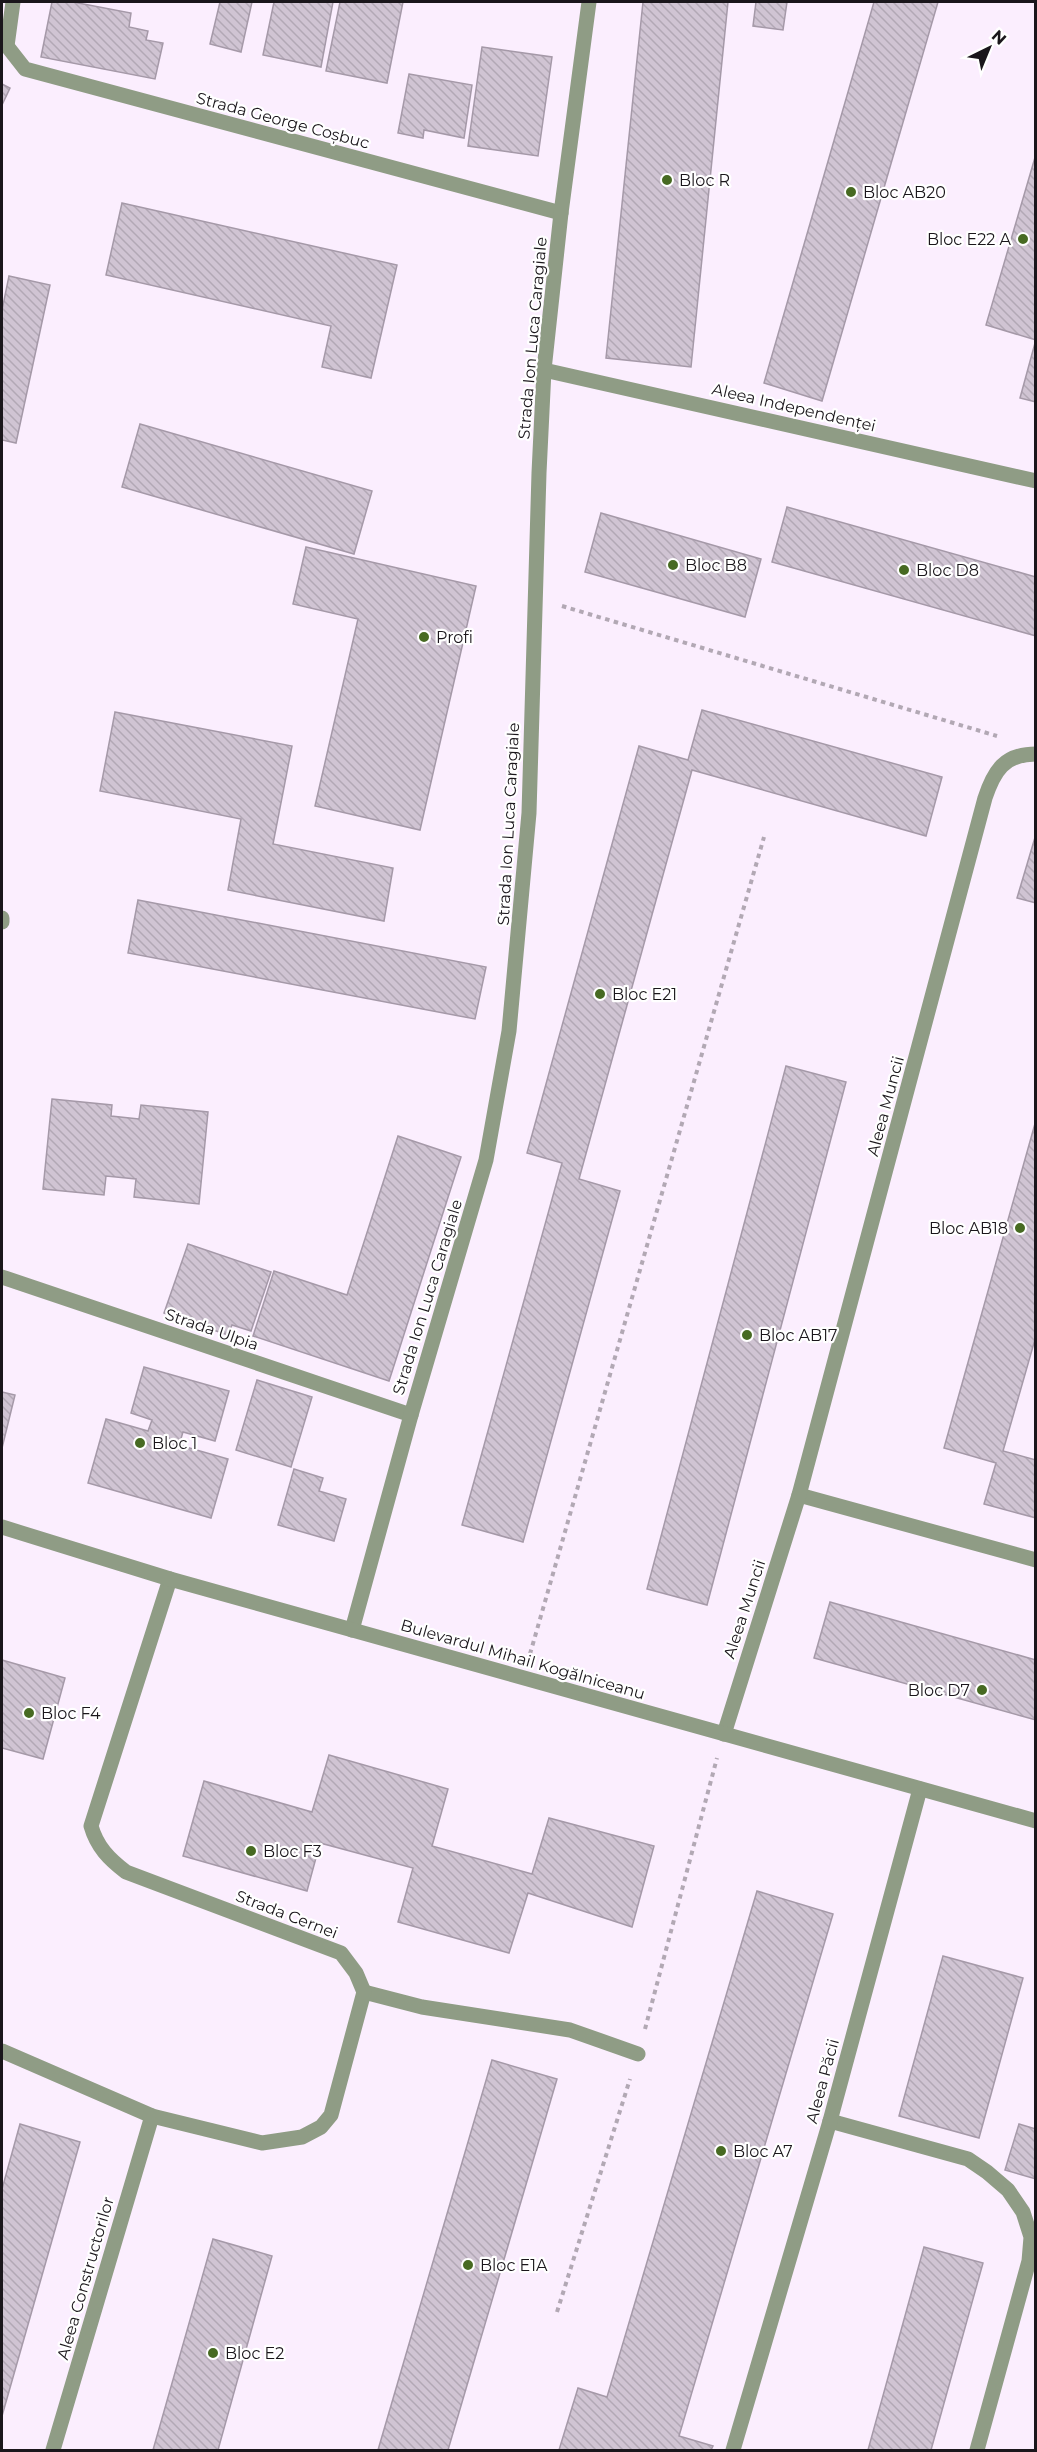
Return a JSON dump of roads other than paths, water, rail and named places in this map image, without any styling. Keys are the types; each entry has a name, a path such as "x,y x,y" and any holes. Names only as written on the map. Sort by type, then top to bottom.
{"street":[{"path":"4,44 13,2"},
{"name":"Strada Ion Luca Caragiale","path":"352,1630 411,1415 486,1160 509,1031 529,813 544,370 561,213 589,2"},
{"name":"Strada George Coșbuc","path":"4,44 25,69 561,213"},
{"name":"Aleea Independenței","path":"544,370 1035,481"},
{"name":"Aleea Muncii","path":"724,1734 800,1495 985,798 991,779 1003,763 1029,754"},
{"name":"Strada Ulpia","path":"2,1277 411,1415"},
{"path":"800,1495 1035,1560"},
{"name":"Bulevardul Mihail Kogălniceanu","path":"2,1527 170,1579 1035,1821"},
{"name":"Strada Cernei","path":"170,1579 91,1826 95,1840 113,1862 126,1872 341,1953 356,1973 364,1992"},
{"name":"Aleea Păcii","path":"733,2451 830,2121 920,1789"},
{"path":"2,2051 152,2116 262,2143 302,2138 321,2127 331,2115 364,1992 422,2007 570,2030 638,2054"},
{"name":"Aleea Constructorilor","path":"53,2451 152,2116"},
{"path":"830,2121 968,2159 1008,2190 1023,2212 1030,2237 1029,2261 977,2451"}],"place":[{"name":"Bloc R","path":"667,180"},
{"name":"Bloc AB20","path":"851,192"},
{"name":"Bloc E22 A","path":"1023,239"},
{"name":"Bloc B8","path":"673,565"},
{"name":"Bloc D8","path":"904,570"},
{"name":"Profi","path":"424,637"},
{"name":"Bloc E21","path":"600,994"},
{"name":"Bloc AB18","path":"1020,1228"},
{"name":"Bloc AB17","path":"747,1335"},
{"name":"Bloc 1","path":"140,1443"},
{"name":"Bloc D7","path":"982,1690"},
{"name":"Bloc F4","path":"29,1713"},
{"name":"Bloc F3","path":"251,1851"},
{"name":"Bloc A7","path":"721,2151"},
{"name":"Bloc E1A","path":"468,2265"},
{"name":"Bloc E2","path":"213,2353"}]}
